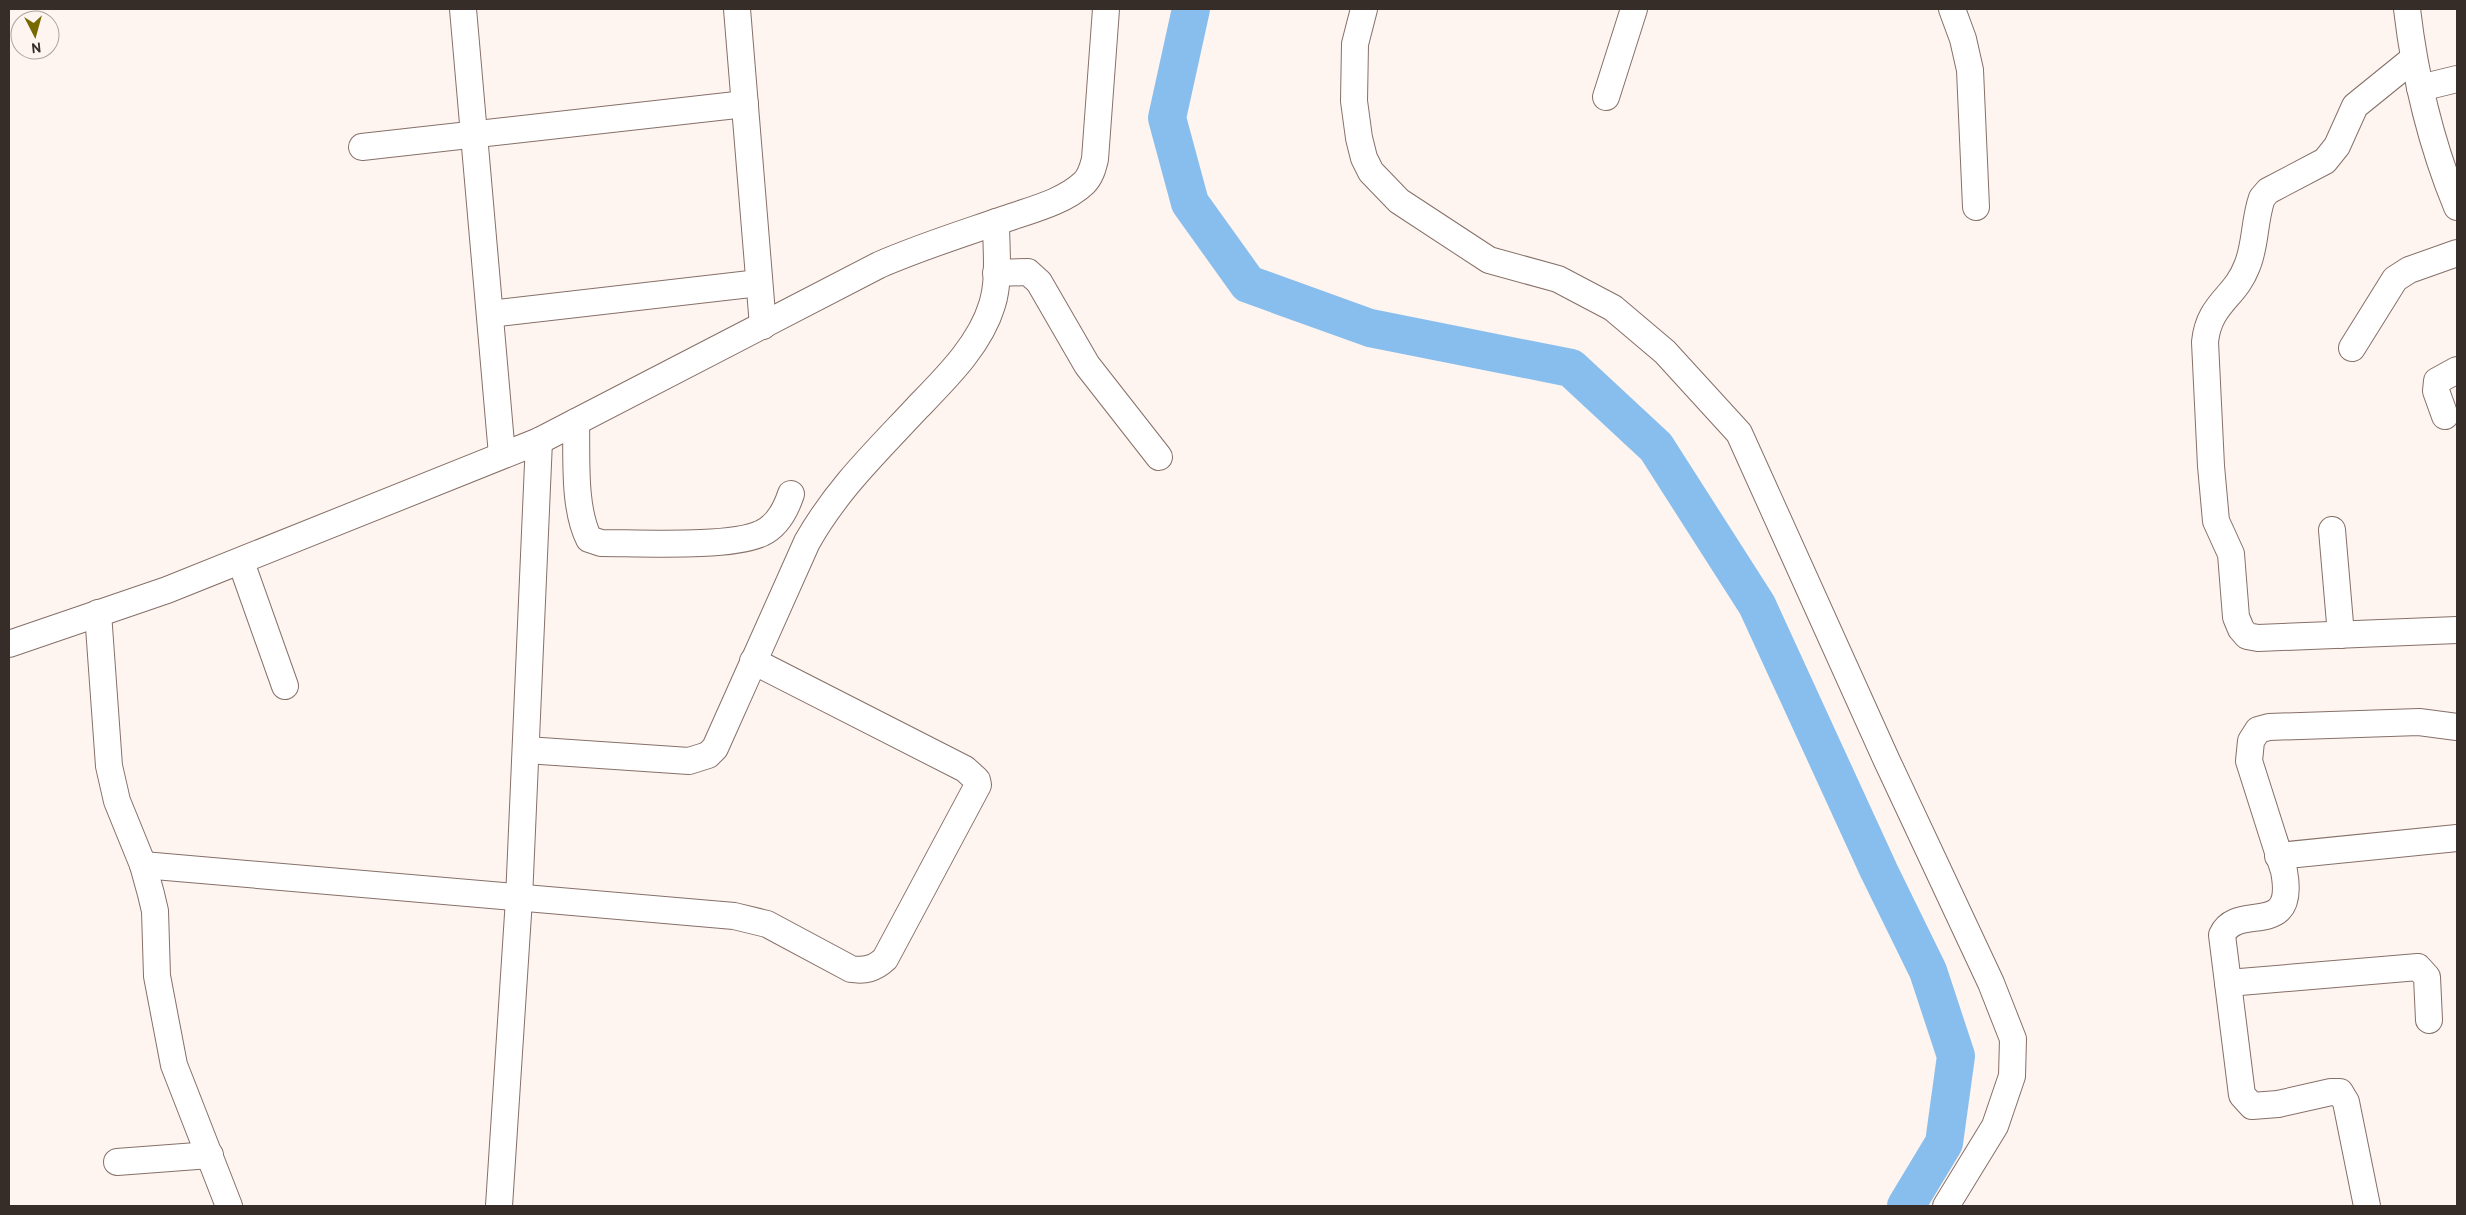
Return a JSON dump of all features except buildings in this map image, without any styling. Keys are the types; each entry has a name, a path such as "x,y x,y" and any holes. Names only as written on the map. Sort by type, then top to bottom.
{"street":[{"path":"463,9 502,455"},
{"path":"737,9 763,326"},
{"path":"9,644 241,562 539,441 886,262 1060,198 1085,182 1092,172 1096,159 1106,9"},
{"path":"1364,9 1355,44 1354,101 1361,145 1371,172 1399,201 1489,260 1558,279 1613,308 1665,352 1740,433 1887,761 1990,983 2013,1039 2012,1076 1995,1126 1946,1206"},
{"path":"1606,97 1634,9"},
{"path":"1952,9 1963,39 1970,70 1976,207"},
{"path":"2407,9 2413,59 2420,88 2440,165 2457,207"},
{"path":"2413,59 2355,106 2337,146 2325,161 2268,191 2262,198 2247,267 2240,280 2211,317 2207,326 2207,382 2216,522 2232,554 2236,617 2241,629 2248,636 2258,638 2457,630"},
{"path":"2420,88 2457,79"},
{"path":"362,147 745,104"},
{"path":"526,750 676,761 698,759 715,748 807,542 824,511 847,483 939,386 982,332 993,303 996,273 996,222"},
{"path":"2352,348 2394,279 2409,270 2457,254"},
{"path":"996,273 1028,272 1039,282 1087,365 1159,457"},
{"path":"490,314 760,283"},
{"path":"2445,416 2436,391 2436,381 2457,370"},
{"path":"576,422 580,506 584,529 589,539 601,543 719,542 748,538 763,533 774,523 786,509 791,494"},
{"path":"499,1206 519,899 539,441"},
{"path":"2332,530 2341,635"},
{"path":"241,562 285,686"},
{"path":"98,613 109,766 118,802 143,865 155,912 157,976 174,1065 229,1206"},
{"path":"143,865 752,919 767,924 851,969 877,967 885,959 978,785 977,780 965,769 753,661"},
{"path":"2367,1206 2346,1102 2340,1092 2331,1092 2278,1104 2252,1106 2242,1095 2222,936 2224,930 2232,923 2268,916 2276,912 2282,906 2287,885 2249,761 2251,741 2258,730 2269,727 2419,722 2457,727"},
{"path":"2278,856 2457,838"},
{"path":"2228,983 2418,967 2427,977 2429,1020"},
{"path":"117,1162 210,1155"}],"waterway":[{"path":"1191,9 1167,118 1190,203 1248,284 1370,328 1571,368 1656,447 1757,605 1879,871 1928,971 1956,1056 1944,1143 1906,1206"}]}
